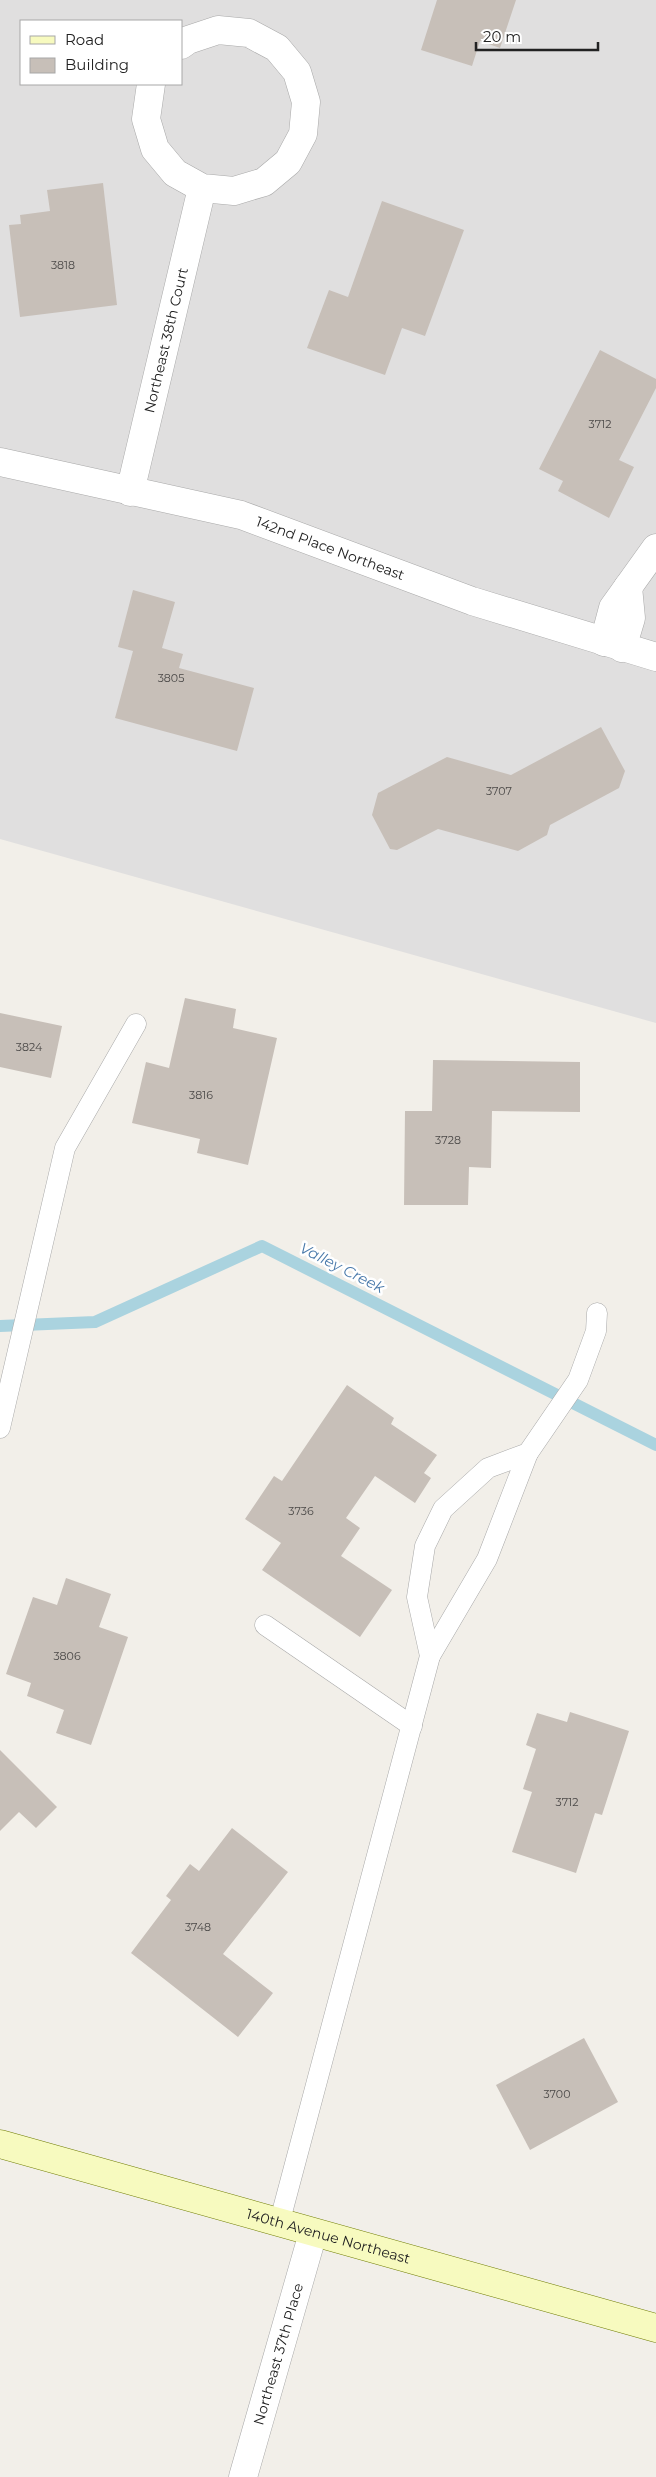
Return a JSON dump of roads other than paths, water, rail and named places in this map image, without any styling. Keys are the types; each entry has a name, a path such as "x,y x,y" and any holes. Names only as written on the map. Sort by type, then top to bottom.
{"street":[{"path":"150,85 146,119 155,149 175,173 202,188 234,191 264,182 288,162 303,134 306,102 297,72 277,48 249,33 218,30 188,40 182,44"},
{"name":"Northeast 38th Court","path":"130,492 202,188"},
{"name":"142nd Place Northeast","path":"0,462 241,515 472,602 613,645 656,656"},
{"path":"613,645 631,618 628,587 656,548"},
{"name":"140th Avenue Northeast","path":"0,2144 279,2224 656,2328"},
{"name":"Northeast 37th Place","path":"243,2477 312,2232"}],"lane":[{"path":"0,1428 65,1148 136,1024"},
{"path":"279,2224 430,1656 487,1559 528,1453 578,1380 596,1331 597,1313"},
{"path":"430,1656 418,1597 425,1546 443,1509 488,1468 528,1453"},
{"path":"265,1625 412,1726"}],"waterway":[{"name":"Valley Creek","path":"0,1326 95,1322 262,1246 656,1445"}]}
